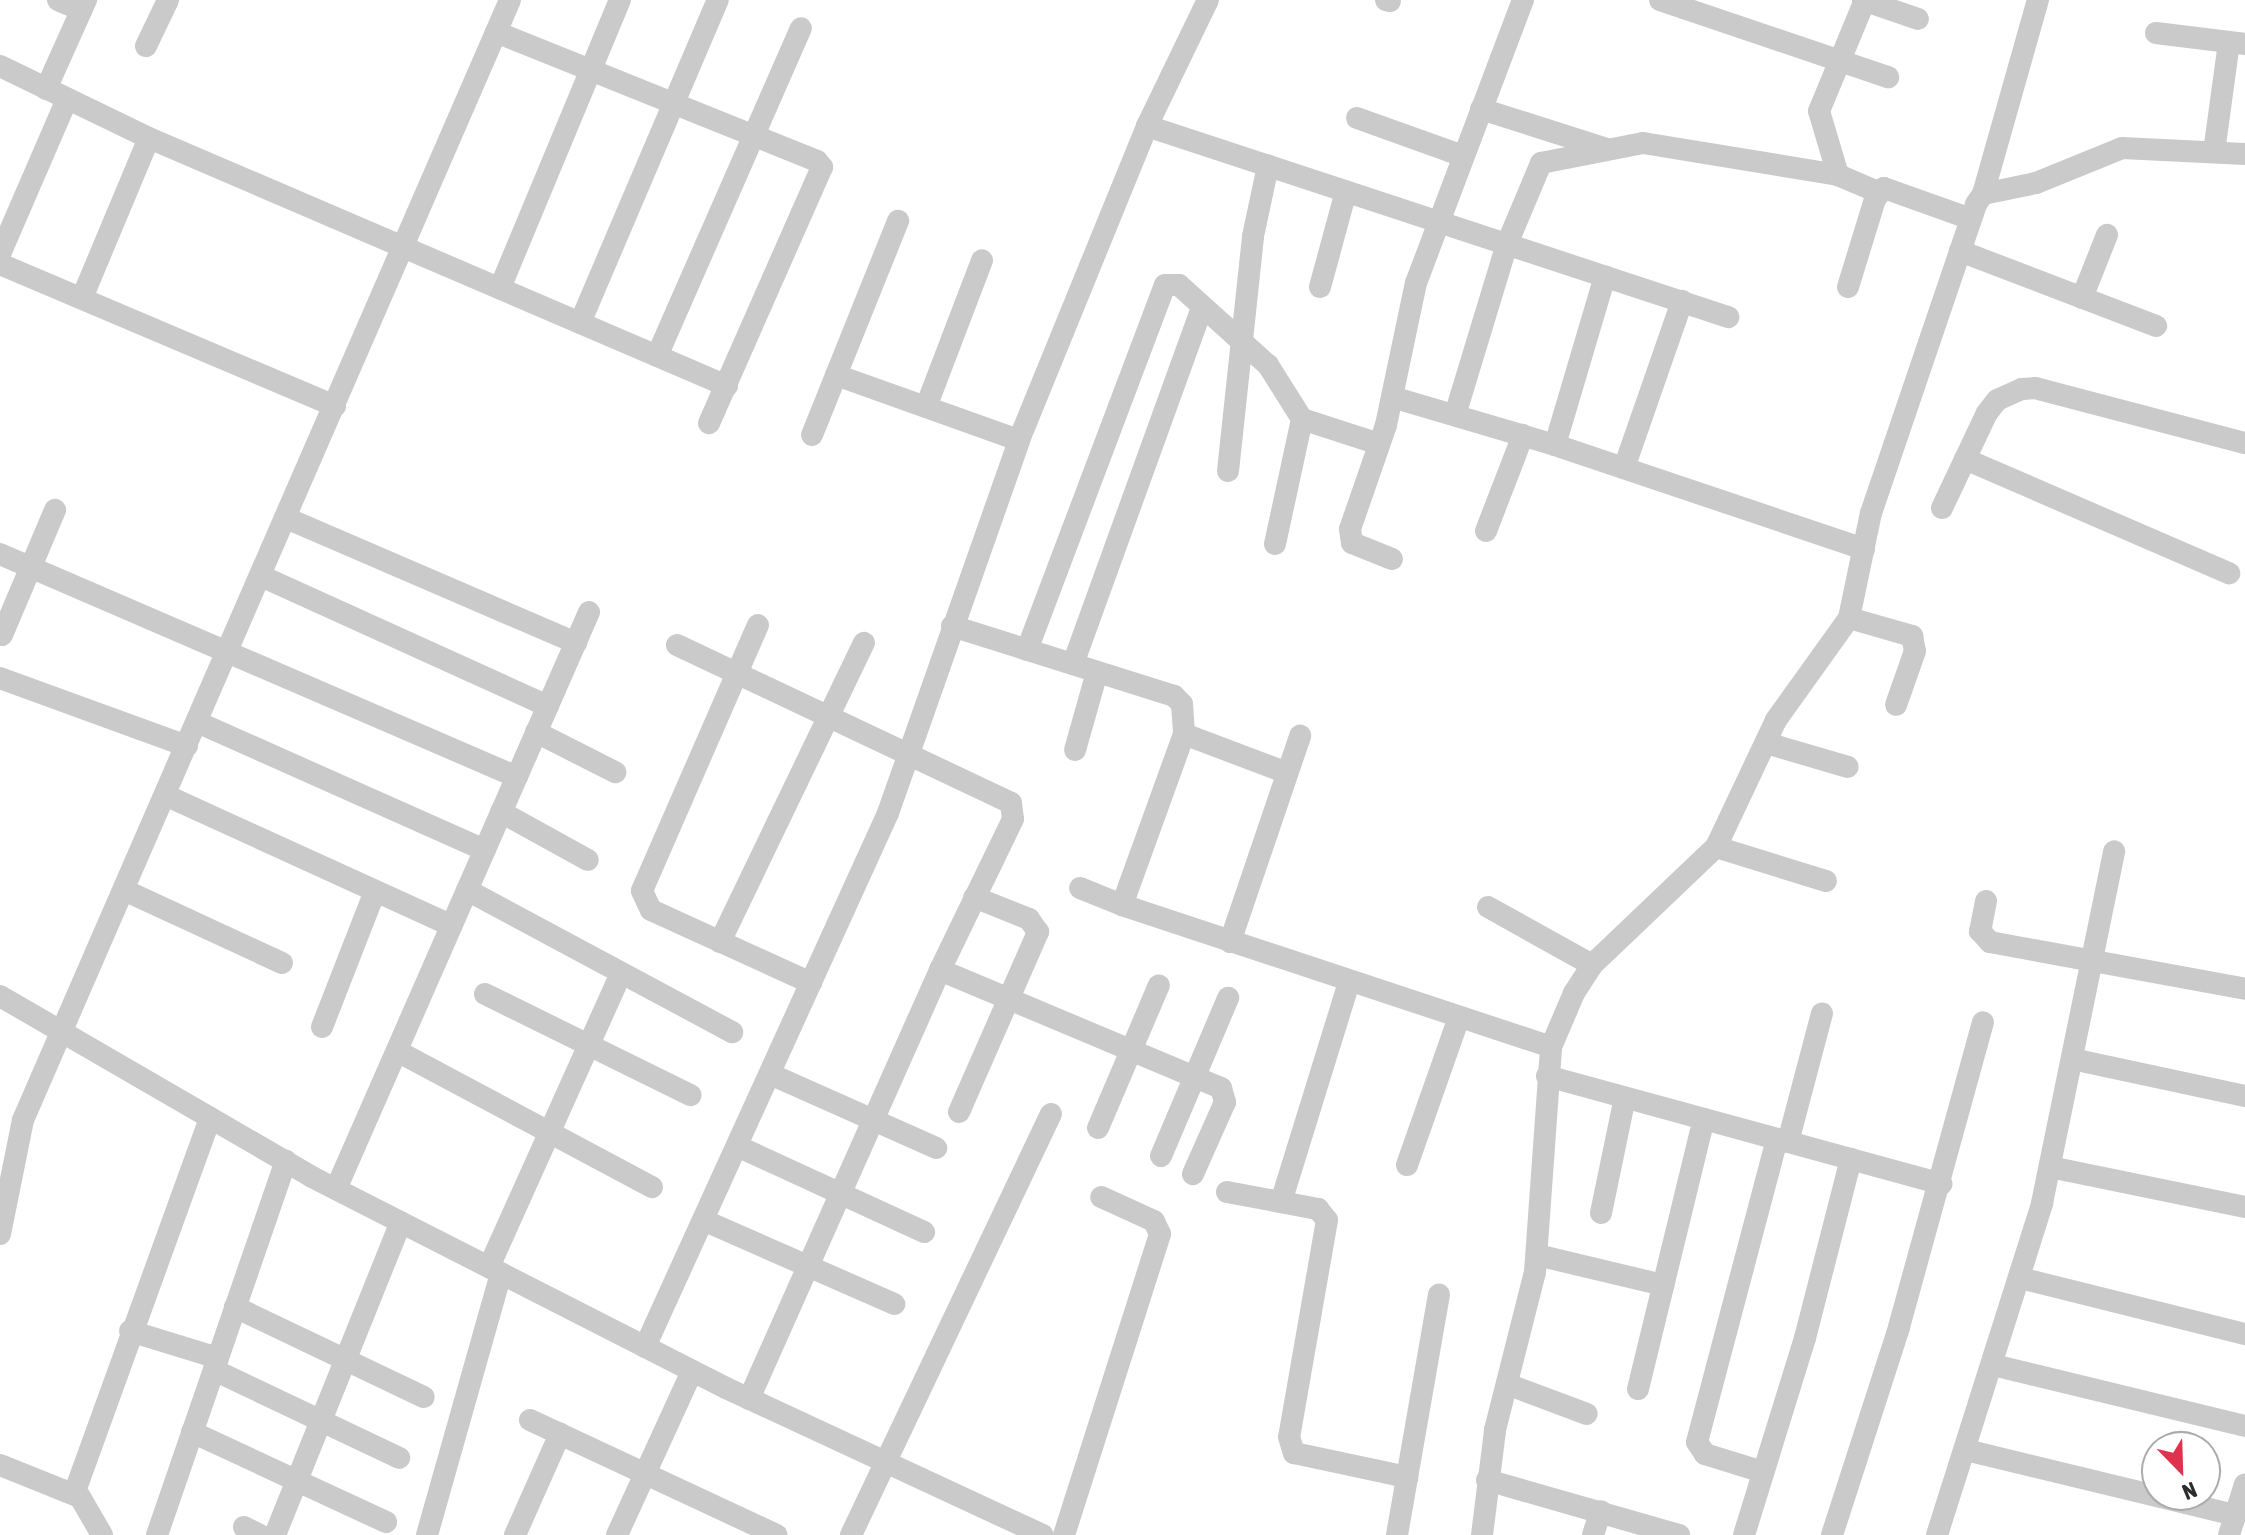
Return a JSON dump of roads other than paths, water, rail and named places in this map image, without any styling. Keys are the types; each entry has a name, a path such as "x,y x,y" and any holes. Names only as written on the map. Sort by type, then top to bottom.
{"street":[{"path":"46,89 83,5 58,0"},
{"path":"146,46 168,0"},
{"path":"0,1234 7,1152 187,746 510,0"},
{"path":"500,288 620,0"},
{"path":"580,323 718,0"},
{"path":"645,1347 888,813 1019,440 1147,126 1208,0"},
{"path":"1392,559 1358,547 1350,537 1392,397 1409,309 1437,222 1523,0"},
{"path":"1660,0 1888,77"},
{"path":"1838,175 1819,111 1842,61 1864,0 1918,19"},
{"path":"1482,1535 1487,1480 1537,1255 1551,1047 1592,965 1716,847 1789,700 1849,618 1864,549 1960,251 1983,194 2035,1"},
{"path":"657,356 801,28"},
{"path":"496,32 590,73 817,161 821,178 709,423"},
{"path":"2156,33 2237,43 2214,152"},
{"path":"0,66 149,138 727,386"},
{"path":"0,254 67,99"},
{"path":"1481,109 1608,150"},
{"path":"1357,118 1463,156"},
{"path":"1147,126 1728,317"},
{"path":"82,298 149,138"},
{"path":"1455,415 1507,244 1541,163 1643,143 1838,175 1878,192 1891,187 1971,219"},
{"path":"1983,194 2036,183 2122,148 2245,154"},
{"path":"1228,471 1240,341 1257,210 1268,166"},
{"path":"1320,287 1346,191"},
{"path":"1848,287 1878,192"},
{"path":"812,435 898,221"},
{"path":"2082,298 2107,235"},
{"path":"1960,251 2156,326"},
{"path":"926,407 982,260"},
{"path":"0,264 335,406"},
{"path":"1555,445 1605,276"},
{"path":"1027,650 1160,290 1165,285 1179,285 1268,365 1302,419 1379,444"},
{"path":"1624,468 1682,301"},
{"path":"1073,664 1202,307"},
{"path":"836,375 1019,440"},
{"path":"1942,508 1997,400 2035,388 2245,443"},
{"path":"1392,397 1555,445 1864,549"},
{"path":"1275,544 1302,419"},
{"path":"1486,531 1523,435"},
{"path":"1965,459 2229,573"},
{"path":"2,635 55,510"},
{"path":"286,518 576,643"},
{"path":"0,554 32,565 517,777"},
{"path":"261,576 548,706"},
{"path":"336,1189 589,612"},
{"path":"1849,618 1912,636 1915,651 1896,705"},
{"path":"758,625 642,891 651,910 811,983"},
{"path":"952,626 1174,696 1186,715 1184,734 1122,905"},
{"path":"720,942 864,643"},
{"path":"677,645 1005,798 1014,809 872,1119 749,1399"},
{"path":"1075,750 1097,672"},
{"path":"0,678 187,746"},
{"path":"197,722 485,850"},
{"path":"536,732 615,772"},
{"path":"1184,734 1287,773"},
{"path":"1230,942 1300,736"},
{"path":"1766,743 1848,767"},
{"path":"165,795 452,926"},
{"path":"501,812 588,860"},
{"path":"1716,847 1826,881"},
{"path":"1944,1534 2050,1167 2114,851"},
{"path":"1080,888 1458,1020 1551,1047"},
{"path":"124,890 282,963"},
{"path":"467,890 732,1032"},
{"path":"322,1027 375,891"},
{"path":"959,1112 1035,941 1035,924 974,897"},
{"path":"1986,901 1980,931 1990,942 2245,989"},
{"path":"1488,907 1592,965"},
{"path":"940,970 1221,1088 1225,1102 1193,1174"},
{"path":"427,1535 495,1270 550,1133 621,973"},
{"path":"1281,1202 1349,983"},
{"path":"1098,1128 1159,985"},
{"path":"485,994 690,1095"},
{"path":"0,996 336,1189 749,1399 1043,1535"},
{"path":"1161,1156 1228,998"},
{"path":"1763,1472 1705,1454 1697,1442 1782,1140 1822,1013"},
{"path":"1407,1165 1458,1020"},
{"path":"1832,1535 1941,1184 1983,1022"},
{"path":"397,1051 652,1187"},
{"path":"2072,1059 2245,1096"},
{"path":"770,1074 936,1148"},
{"path":"1547,1076 1941,1184"},
{"path":"1601,1213 1625,1097"},
{"path":"851,1535 889,1464 1051,1114"},
{"path":"74,1494 130,1331 210,1118"},
{"path":"1638,1389 1704,1119"},
{"path":"737,1146 924,1232"},
{"path":"1744,1535 1805,1338 1851,1159"},
{"path":"157,1535 286,1161"},
{"path":"2050,1167 2245,1207"},
{"path":"1227,1192 1318,1209 1327,1220 1290,1445 1304,1459 1407,1477"},
{"path":"1064,1535 1160,1234 1154,1221 1101,1197"},
{"path":"703,1220 894,1304"},
{"path":"275,1535 401,1222"},
{"path":"1537,1255 1663,1285"},
{"path":"2020,1278 2245,1334"},
{"path":"1397,1535 1439,1295"},
{"path":"235,1307 424,1397"},
{"path":"130,1331 216,1364 321,1421 399,1458"},
{"path":"1993,1365 2245,1426"},
{"path":"617,1535 692,1371"},
{"path":"1507,1384 1587,1414"},
{"path":"530,1420 645,1474 732,1526 777,1535"},
{"path":"192,1432 386,1522"},
{"path":"515,1535 560,1434"},
{"path":"1966,1450 2232,1525 2245,1484"},
{"path":"0,1465 74,1494 85,1503 102,1535"},
{"path":"1487,1480 1679,1535"},
{"path":"1593,1535 1601,1511"}]}
